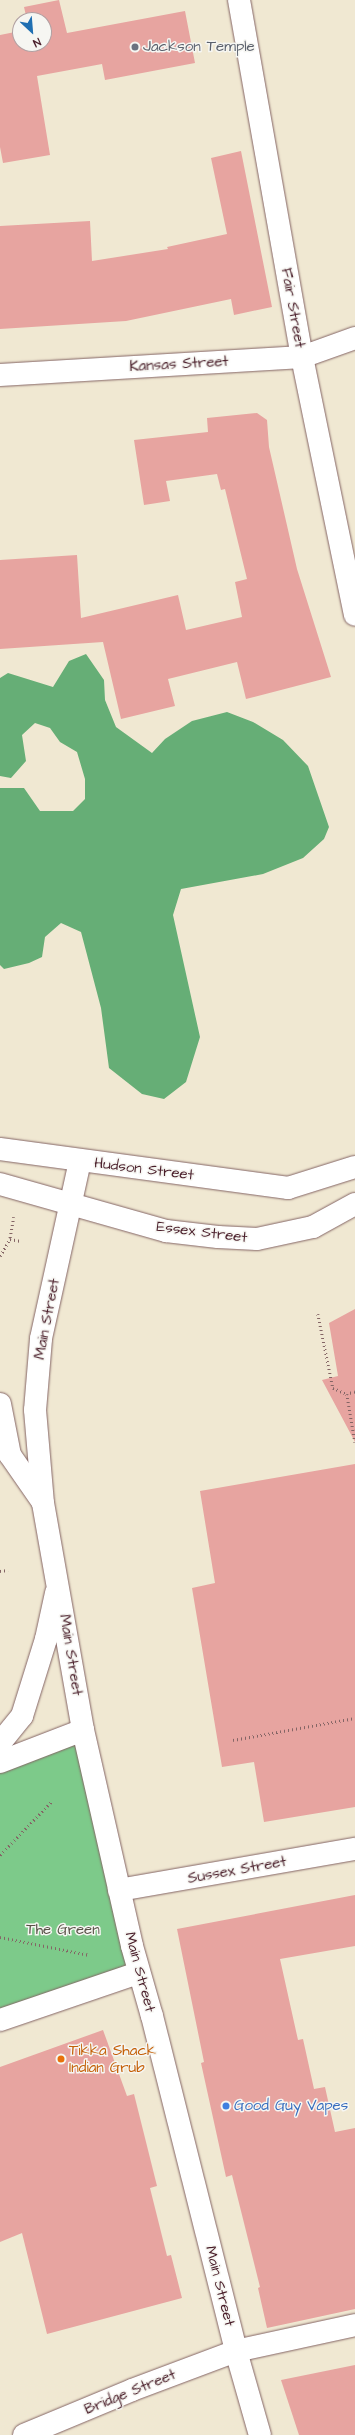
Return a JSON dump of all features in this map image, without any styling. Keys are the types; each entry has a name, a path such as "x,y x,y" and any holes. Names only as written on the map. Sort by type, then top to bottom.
{"street":[{"name":"Fair Street","path":"242,1 302,357 355,615"},
{"name":"Kansas Street","path":"0,375 302,357 355,338"},
{"name":"Hudson Street","path":"0,1149 288,1188 355,1167"},
{"name":"Main Street","path":"80,1161 72,1204 41,1339 35,1410 43,1503 59,1582 83,1730 138,1973 154,2024 236,2351 260,2435"},
{"name":"Essex Street","path":"0,1184 166,1231 257,1239 313,1227 355,1204"},
{"name":"Main Street","path":"0,1404 10,1455 43,1503"},
{"path":"0,1743 22,1716 46,1639 59,1582"},
{"path":"0,1762 83,1730"},
{"name":"Sussex Street","path":"119,1890 355,1849"},
{"path":"0,2020 138,1973"},
{"name":"Bridge Street","path":"24,2435 132,2390 236,2351 355,2324"}],"path":[{"path":"0,1256 10,1239 15,1210"},
{"path":"10,1239 21,1241"},
{"path":"318,1314 333,1388 347,1394 355,1392"},
{"path":"347,1394 355,1442"},
{"path":"0,1571 8,1570"},
{"path":"233,1740 355,1718"},
{"path":"0,1854 52,1802"},
{"path":"0,1937 89,1955"}],"green space":[{"path":"86,654 104,680 105,700 116,727 152,753 165,739 192,721 227,712 253,722 283,740 308,766 329,827 324,839 303,858 263,874 181,889 173,915 200,1037 186,1082 164,1099 142,1094 109,1068 101,1008 81,932 61,923 45,937 42,957 29,963 4,969 0,965 0,788 24,788 40,811 73,811 85,799 85,779 77,752 60,742 50,728 35,723 22,735 26,761 11,778 0,776 0,678 8,673 53,687 69,661"},
{"name":"The Green","path":"83,1730 138,1973 0,2020 0,1762"}],"building":[{"path":"59,0 67,33 185,11 195,63 105,80 102,64 37,76 50,155 3,163 0,147 0,35 12,33 12,52 52,52 52,12 25,12 24,7"},
{"path":"241,151 272,307 234,315 231,299 126,321 0,329 0,226 90,221 92,261 168,249 167,247 227,234 211,158"},
{"path":"257,413 267,420 269,447 297,569 331,677 246,699 237,662 168,679 175,706 121,719 103,642 0,649 0,560 77,555 81,618 178,595 186,630 242,617 235,582 247,579 225,489 221,490 217,474 166,481 170,501 144,505 134,440 208,432 207,418"},
{"path":"355,1309 355,1442 322,1380 338,1376 329,1323"},
{"path":"355,1464 355,1807 264,1822 254,1762 222,1767 192,1588 215,1583 200,1491"},
{"path":"355,1895 355,1946 280,1959 298,2040 303,2039 314,2089 325,2087 335,2132 355,2128 355,2309 267,2328 258,2288 260,2287 232,2175 226,2177 201,2063 204,2062 177,1929"},
{"path":"103,2030 127,2096 134,2094 157,2186 150,2188 167,2256 171,2255 182,2298 47,2334 22,2233 0,2242 0,2067"},
{"path":"355,2365 355,2435 299,2435 281,2380"}],"place":[{"name":"Jackson Temple","path":"135,47"},
{"name":"Tikka Shack Indian Grub","path":"61,2059"},
{"name":"Good Guy Vapes","path":"226,2106"}]}
